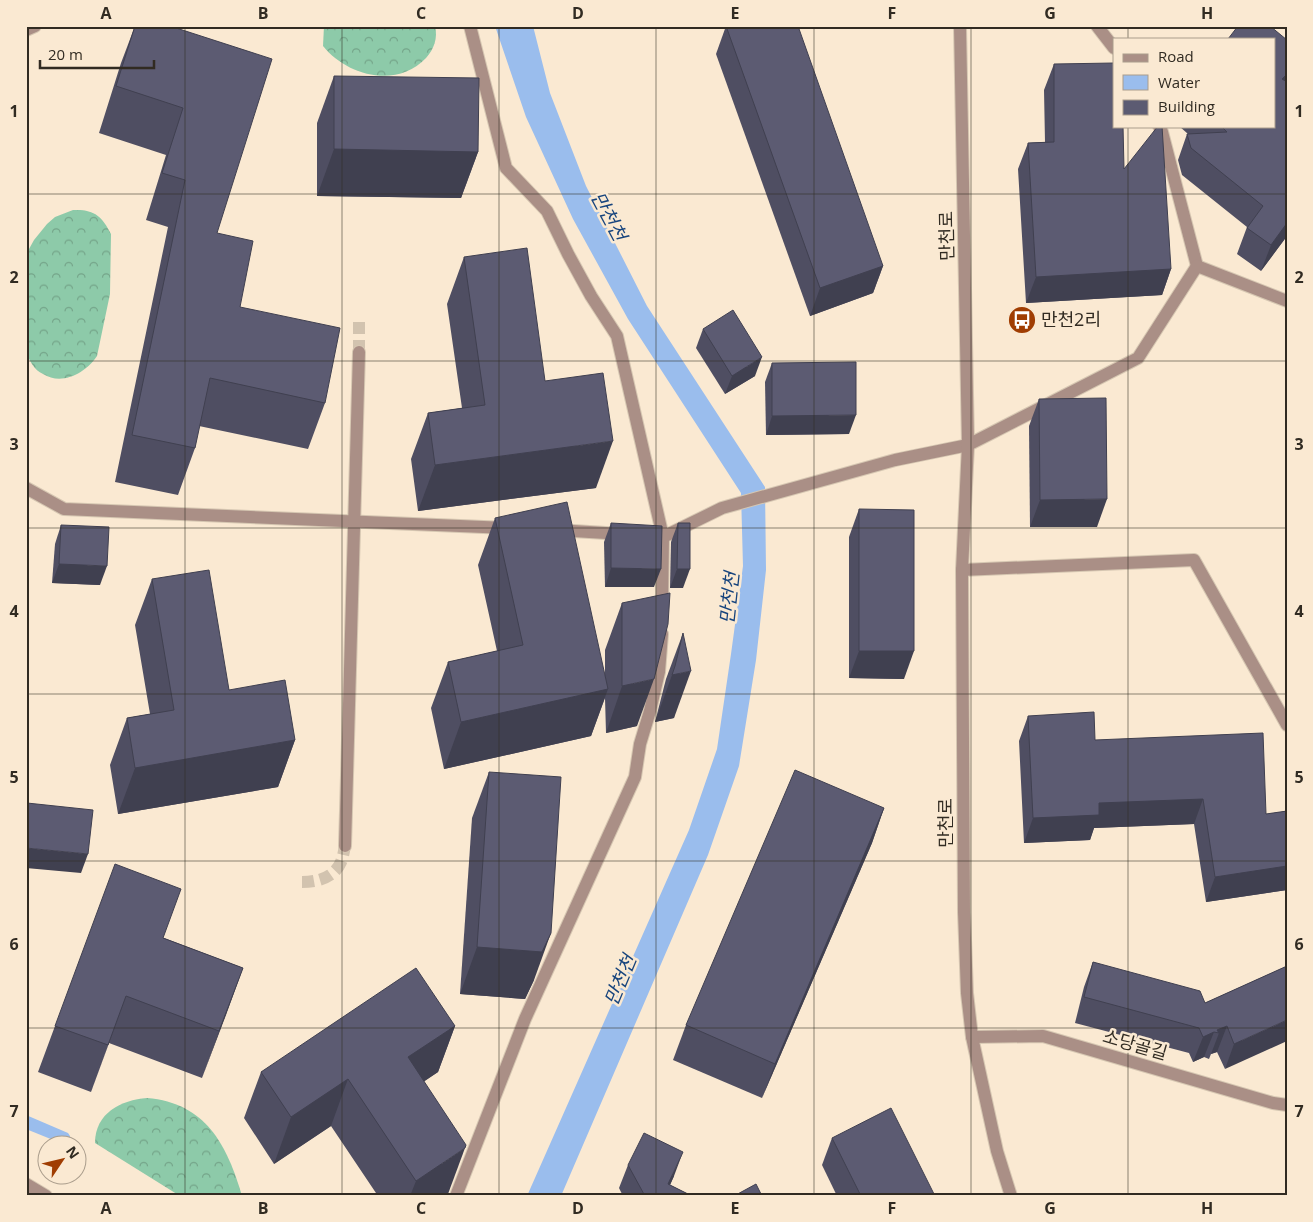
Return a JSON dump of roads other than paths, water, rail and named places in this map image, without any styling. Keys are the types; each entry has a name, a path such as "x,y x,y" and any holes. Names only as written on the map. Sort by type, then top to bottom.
{"street":[{"path":"26,30 36,26"},
{"path":"456,1196 525,1019 635,777 640,744 650,711 660,665 663,537 617,336 591,296 547,211 506,168 470,26"},
{"name":"만천로","path":"960,26 968,445 962,570 964,912 967,993 972,1037 997,1150 1011,1196"},
{"path":"1097,26 1113,47"},
{"path":"547,530 663,537 722,508 895,460 968,445 1138,358 1197,266 1160,128"},
{"path":"1197,266 1287,301"},
{"path":"345,846 359,352"},
{"path":"26,488 64,509 518,528"},
{"path":"962,570 1194,560 1287,725"},
{"name":"소당골길","path":"972,1037 1043,1036 1273,1103 1287,1105"},
{"path":"26,1184 46,1196"}],"water":[{"path":"495,26 533,26 550,93 586,186 647,306 765,487 766,570 756,660 739,766 708,855 561,1196 527,1196 689,830 717,749 743,566 741,493 628,319 573,219 526,117"},
{"path":"26,1115 69,1134 38,1134 26,1129"}],"tunnel":[{"path":"359,316 359,352"},
{"path":"302,882 319,880 334,872 341,862 345,846"}],"place":[{"name":"만천2리","path":"1022,320"}],"water label":[{"name":"만천천","path":"609,216"},
{"name":"만천천","path":"729,598"},
{"name":"만천천","path":"620,980"}]}
